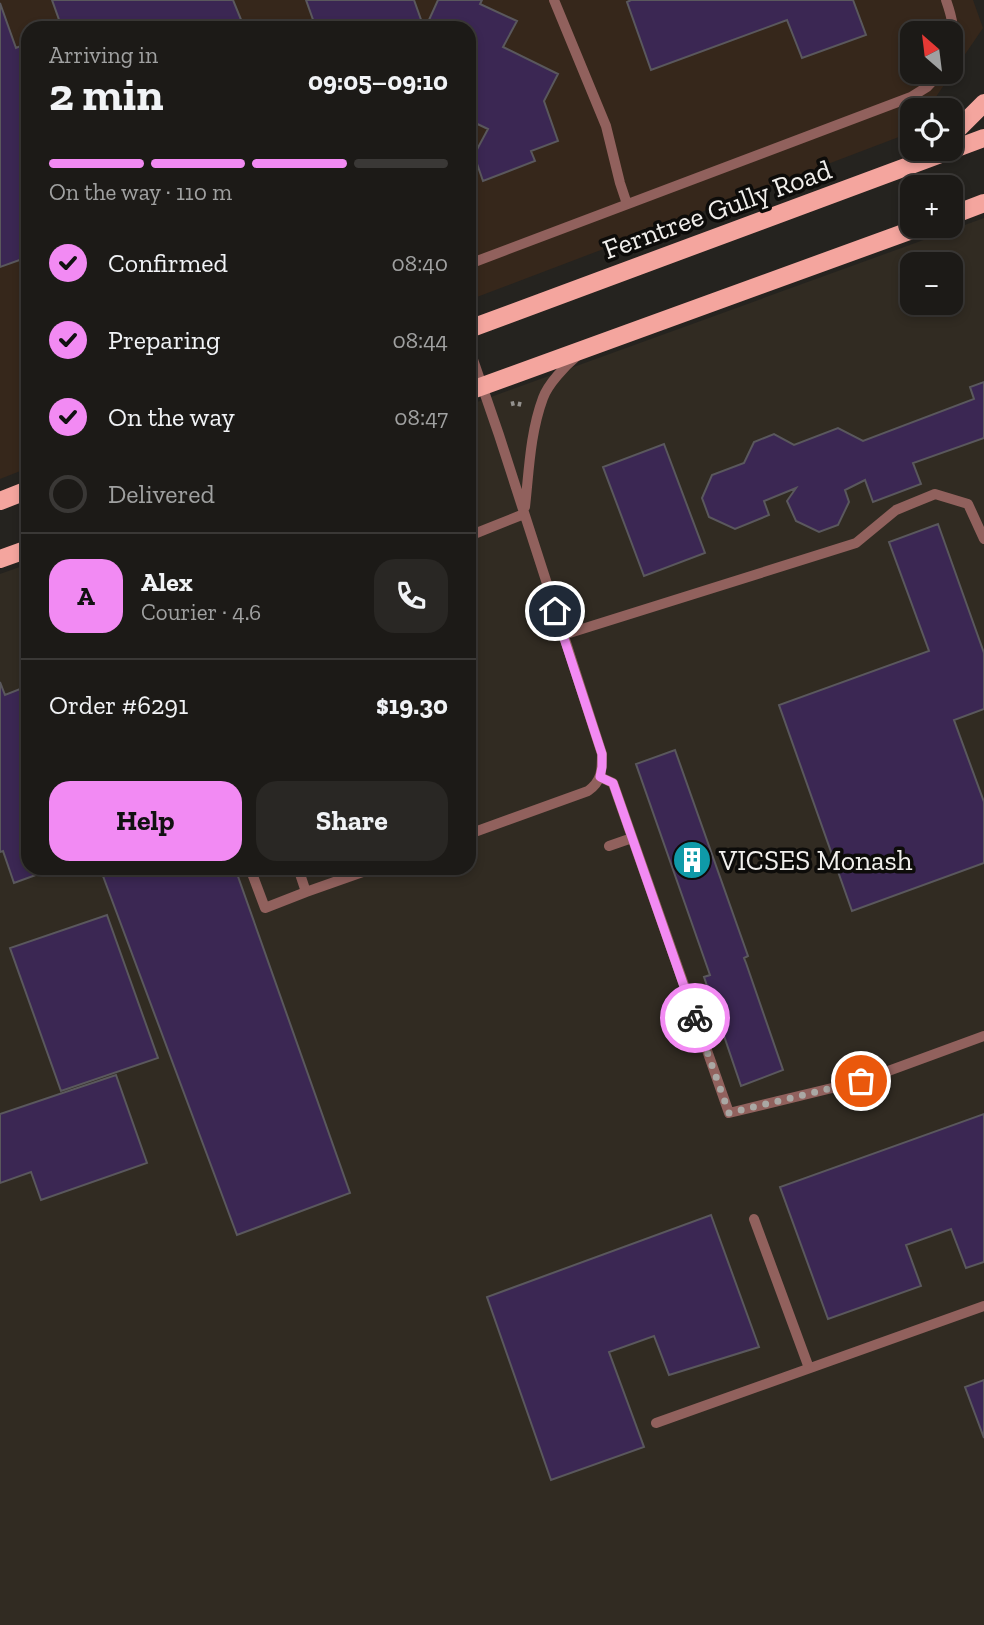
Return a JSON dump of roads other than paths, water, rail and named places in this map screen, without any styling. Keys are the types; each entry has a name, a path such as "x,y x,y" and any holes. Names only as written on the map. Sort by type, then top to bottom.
{"main road":[{"path":"963,124 984,103"},
{"name":"Ferntree Gully Road","path":"963,145 984,138"},
{"name":"Ferntree Gully Road","path":"476,326 915,161"},
{"path":"963,211 984,203"},
{"path":"476,388 900,234"},
{"path":"0,501 21,493"},
{"path":"0,559 21,552"}],"lane":[{"path":"554,0 602,114 627,204"},
{"path":"946,0 952,21"},
{"path":"476,261 911,97 930,84"},
{"path":"524,514 533,439 543,396 564,367 584,349"},
{"path":"476,388 524,514 602,754 600,777 596,786 589,791 476,831"},
{"path":"563,635 856,543 896,510 935,495 968,504 984,539"},
{"path":"476,533 524,514"},
{"path":"600,777 613,783 729,1113 861,1081 984,1036"},
{"path":"609,846 632,838"},
{"path":"253,875 265,908 354,875"},
{"path":"300,875 306,892"},
{"path":"754,1219 809,1368"},
{"path":"656,1423 984,1306"}],"place":[{"name":"VICSES Monash","path":"692,860"}]}
